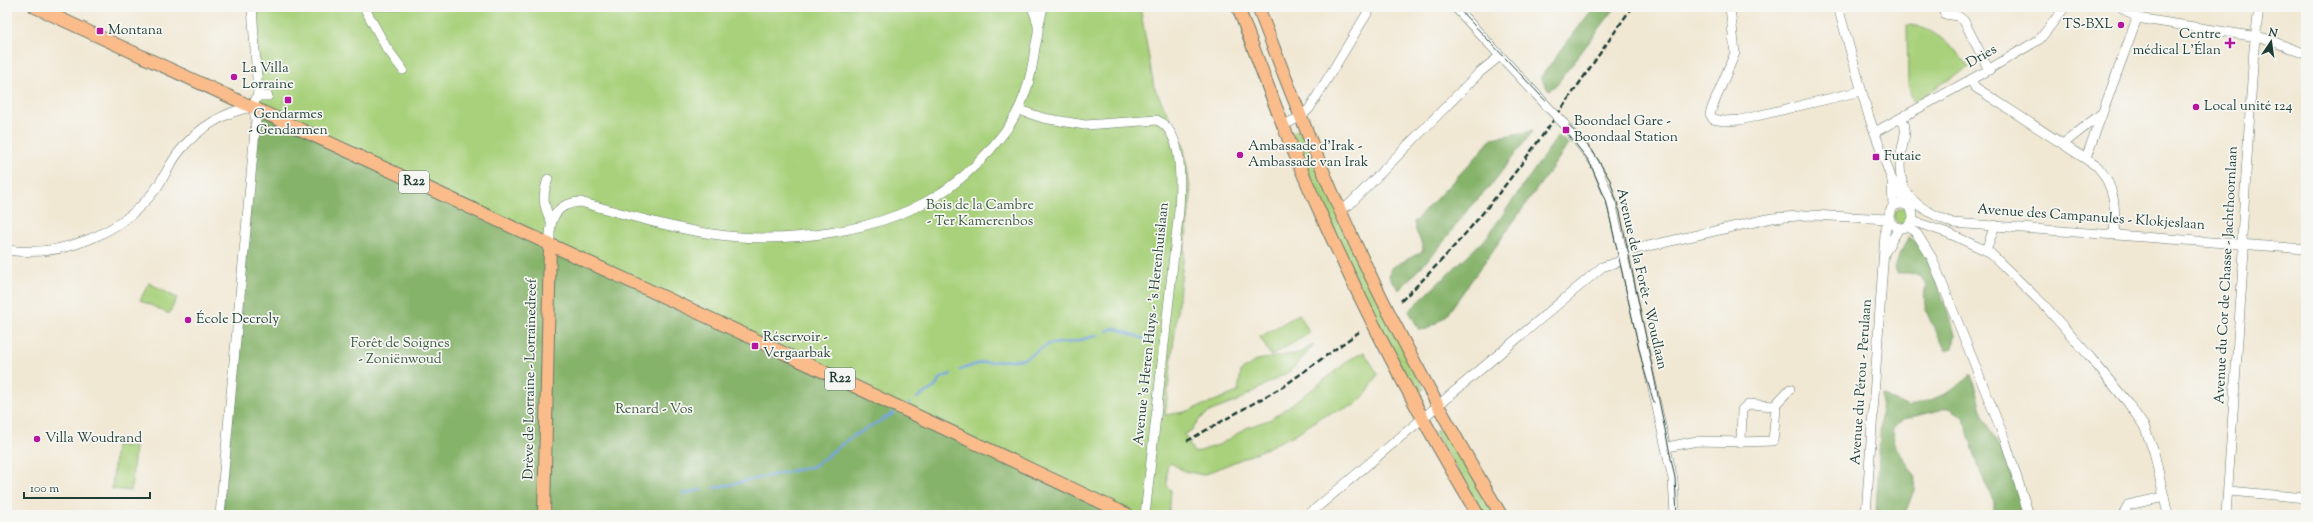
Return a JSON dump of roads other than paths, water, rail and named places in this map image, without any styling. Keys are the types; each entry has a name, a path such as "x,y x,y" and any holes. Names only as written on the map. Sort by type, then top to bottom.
{"main road":[{"name":"R22","path":"35,7 52,11 253,107 1128,515"},
{"path":"1238,7 1319,211 1346,267 1424,418 1478,515"},
{"path":"1258,7 1300,117 1339,209 1380,294 1438,405 1501,515"},
{"name":"Drève de Lorraine - Lorrainedreef","path":"544,515 550,245"}],"street":[{"path":"220,515 256,120 253,107 258,93 254,56 252,7"},
{"path":"364,7 386,47 403,70"},
{"path":"1032,7 1038,27"},
{"path":"550,245 551,221 556,212 571,202 580,202 681,229 714,234 763,238 805,236 841,231 885,219 946,190 973,167 992,148 1009,127 1019,110 1033,68 1038,27 1043,7"},
{"path":"1284,125 1300,117 1309,109 1371,7"},
{"name":"Avenue de la Forêt - Woudlaan","path":"1455,7 1564,124 1590,157 1604,180 1611,202 1624,257 1641,343 1667,447 1675,488 1675,515"},
{"path":"1730,7 1735,53 1712,108 1710,114 1713,118 1724,122 1740,120 1861,91"},
{"path":"1838,7 1861,91 1892,180 1893,206 1890,210 1889,220"},
{"path":"1943,7 1945,14 1958,16 1964,21 1989,70"},
{"name":"Dries","path":"1875,132 1902,119 1989,70 2040,38 2065,7"},
{"path":"2121,7 2137,18 2255,37 2306,54"},
{"name":"Avenue du Cor de Chasse - Jachthoornlaan","path":"2226,515 2229,491 2255,37 2259,7"},
{"path":"2086,158 2137,18"},
{"path":"1339,209 1349,205 1480,72 1500,56"},
{"path":"1971,80 1975,87 2098,167 2111,188 2116,209 2114,234"},
{"path":"258,93 261,96 268,96"},
{"path":"7,250 33,252 61,248 83,242 111,228 132,214 144,202 190,139 202,129 238,109 253,107"},
{"name":"Avenue 's Heren Huys - 's Herenhuislaan","path":"1019,110 1043,118 1085,125 1157,120 1163,123 1172,137 1179,160 1179,210 1145,515"},
{"path":"2063,144 2102,113"},
{"name":"Avenue des Campanules - Klokjeslaan","path":"1902,119 1906,131 1899,166 1899,176 1908,194 1927,212 1953,223 2306,249"},
{"path":"548,179 544,196 544,206 551,221"},
{"path":"1892,180 1897,186 1904,204 1912,211 1906,225"},
{"path":"1893,206 1904,204"},
{"path":"1308,515 1602,267 1618,262 1631,250 1772,218 1811,215 1889,220 1906,225 1948,233 1986,250 2045,306 2128,403 2150,440 2168,515"},
{"name":"Avenue du Pérou - Perulaan","path":"1866,515 1886,227 1889,220"},
{"path":"1906,225 1917,234 1932,258 2005,440 2029,515"},
{"name":"Avenue du Pérou - Perulaan","path":"1885,252 1906,225"},
{"path":"1986,250 1995,225"},
{"path":"1774,406 1790,389"},
{"path":"1741,442 1744,406 1748,404 1774,406"},
{"path":"1667,447 1697,441 1773,441 1776,409 1774,406"},
{"path":"2229,491 2306,498"},
{"path":"2123,515 2128,505 2164,497"}],"waterway":[{"path":"1107,331 1114,328 1148,340"},
{"path":"960,370 980,363 1024,359 1049,344 1073,342 1098,335"},
{"path":"917,398 935,387 941,378 951,374"},
{"path":"714,488 814,466 850,438 894,413"},
{"path":"683,494 701,490"}],"tram line":[{"path":"1457,7 1592,150 1610,180 1620,212 1675,478 1677,515"},
{"path":"1560,124 1589,161 1606,200 1643,366 1654,403"}],"railway":[{"path":"1401,301 1435,267 1496,197 1552,123 1632,7"},
{"path":"1187,441 1284,386 1359,332"}],"place":[{"name":"TS-BXL","path":"2121,25"},
{"name":"Montana","path":"100,31"},
{"name":"Centre médical L'Élan","path":"2230,43"},
{"name":"La Villa Lorraine","path":"234,77"},
{"name":"Gendarmes - Gendarmen","path":"288,100"},
{"name":"Local unité 124","path":"2196,107"},
{"name":"Boondael Gare - Boondaal Station","path":"1566,130"},
{"name":"Ambassade d'Irak - Ambassade van Irak","path":"1240,155"},
{"name":"Futaie","path":"1876,157"},
{"name":"École Decroly","path":"188,320"},
{"name":"Réservoir - Vergaarbak","path":"755,346"},
{"name":"Villa Woudrand","path":"37,439"}],"park label":[{"name":"Bois de la Cambre - Ter Kamerenbos","path":"980,214"},
{"name":"Forêt de Soignes - Zoniënwoud","path":"400,352"},
{"name":"Renard - Vos","path":"654,410"}]}
